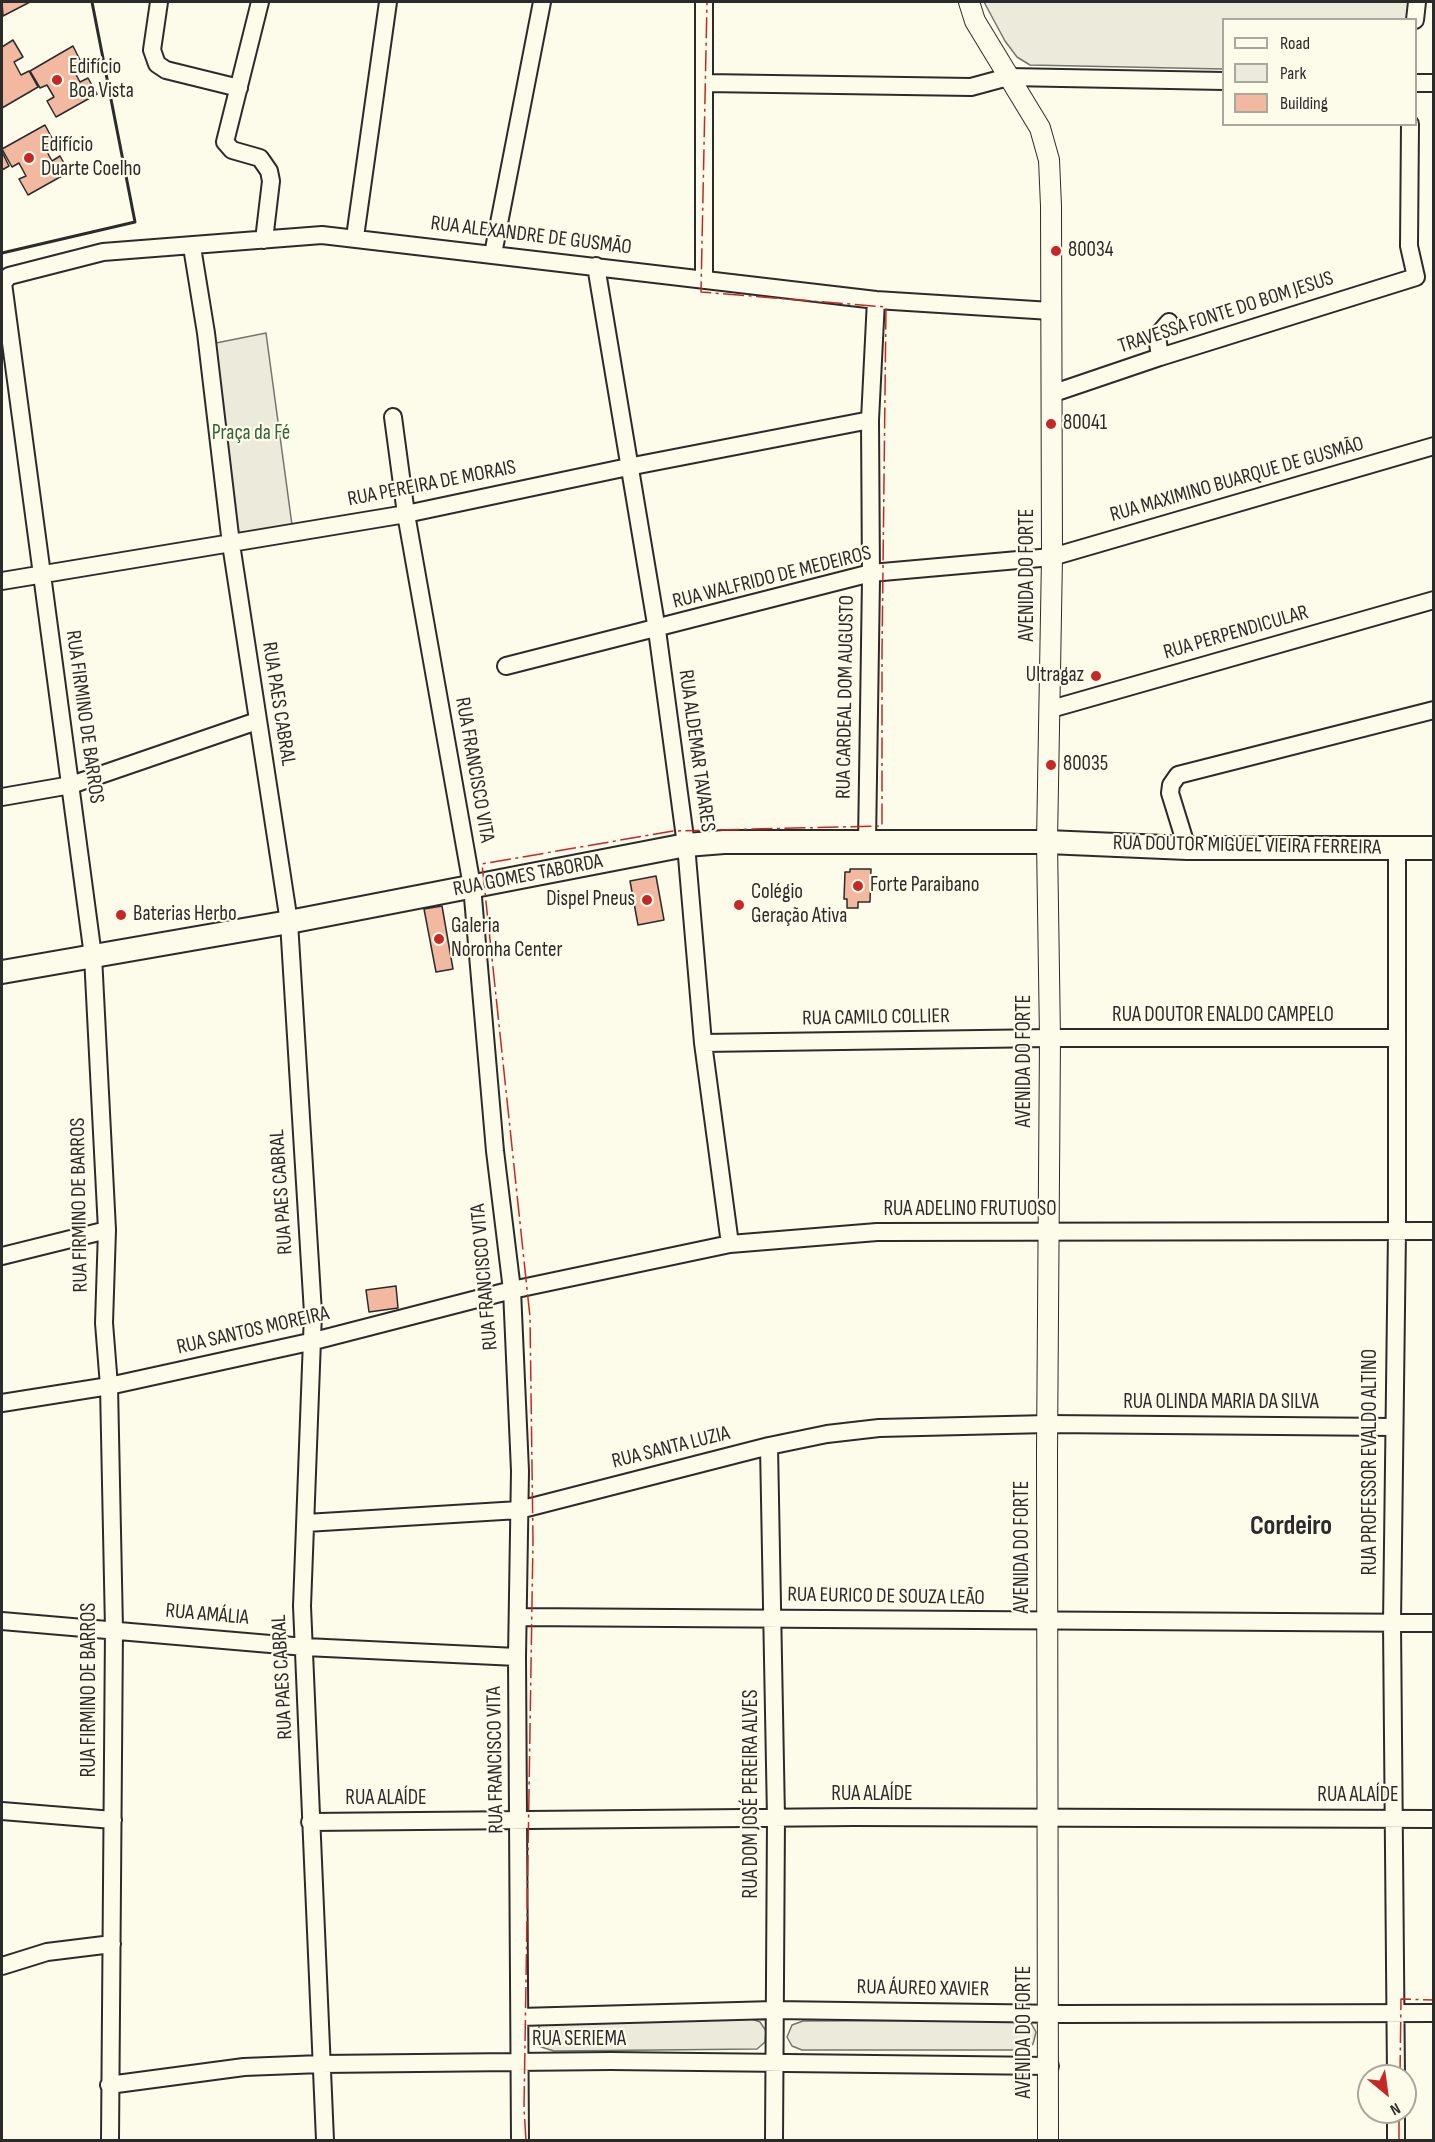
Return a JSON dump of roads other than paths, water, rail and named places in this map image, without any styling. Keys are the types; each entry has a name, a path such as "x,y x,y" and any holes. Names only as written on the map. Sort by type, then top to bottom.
{"main road":[{"name":"RUA GOMES TABORDA","path":"2,972 290,922 686,845 724,842 1054,842"},
{"name":"RUA DOUTOR MIGUEL VIEIRA FERREIRA","path":"1054,842 1187,848 1434,848"}],"street":[{"path":"159,2 152,50 157,64 166,70 239,88"},
{"path":"260,2 225,142 232,150 260,158 269,171 271,181 264,240"},
{"path":"355,237 388,2"},
{"path":"493,254 542,2"},
{"path":"704,2 706,83 704,280"},
{"name":"AVENIDA DO FORTE","path":"969,2 975,21 1040,128 1049,160 1051,709 1054,842 1050,1038 1047,1622 1050,2066 1048,2140"},
{"path":"1415,18 1417,2"},
{"path":"706,83 971,87 1008,77 1222,81"},
{"path":"1417,83 1434,83"},
{"name":"TRAVESSA FONTE DO BOM JESUS","path":"1051,394 1160,357 1416,278 1409,246 1410,126"},
{"name":"RUA ALEXANDRE DE GUSMÃO","path":"9,276 103,252 192,247 322,235 355,237 876,300 1051,311"},
{"name":"RUA PAES CABRAL","path":"192,247 206,333 231,544 290,922 314,1341 302,1606 325,2140"},
{"name":"RUA ALDEMAR TAVARES","path":"596,266 657,630 686,845 702,1043 730,1244"},
{"name":"RUA FIRMINO DE BARROS","path":"9,276 3,283 3,291 93,956 107,1230 104,1323 109,1386 114,1629 110,2140"},
{"name":"RUA CARDEAL DOM AUGUSTO","path":"867,843 871,573 870,420 876,300"},
{"path":"1160,357 1157,336 1169,322"},
{"name":"RUA FRANCISCO VITA","path":"393,417 406,514 472,886 495,1151 512,1290 519,1510 517,1657 520,2017 517,2063 520,2140"},
{"name":"RUA PEREIRA DE MORAIS","path":"2,581 406,514 628,467 870,420"},
{"name":"RUA MAXIMINO BUARQUE DE GUSMÃO","path":"1052,557 1434,446"},
{"name":"RUA WALFRIDO DE MEDEIROS","path":"506,666 657,630 871,573 1052,557"},
{"name":"RUA PERPENDICULAR","path":"1051,709 1434,600"},
{"path":"1187,848 1170,793 1171,785 1178,775 1434,710"},
{"path":"2,797 71,785 257,721"},
{"name":"RUA PROFESSOR EVALDO ALTINO","path":"1396,848 1397,1231 1392,1623 1396,2064"},
{"name":"RUA DOUTOR ENALDO CAMPELO","path":"1050,1038 1396,1038"},
{"name":"RUA CAMILO COLLIER","path":"702,1043 1050,1038"},
{"path":"2,1256 107,1230"},
{"name":"RUA ADELINO FRUTUOSO","path":"512,1290 730,1244 877,1232 1434,1231"},
{"name":"RUA SANTOS MOREIRA","path":"2,1403 109,1386 314,1341 512,1290"},
{"name":"RUA OLINDA MARIA DA SILVA","path":"1048,1424 1393,1427"},
{"name":"RUA SANTA LUZIA","path":"306,1523 519,1510 769,1446 827,1434 879,1428 1048,1424"},
{"name":"RUA DOM JOSÉ PEREIRA ALVES","path":"769,1446 776,1818 774,2140"},
{"name":"RUA EURICO DE SOUZA LEÃO","path":"518,1617 1434,1623"},
{"name":"RUA AMÁLIA","path":"2,1621 305,1647 517,1657"},
{"path":"2,1811 112,1820"},
{"name":"RUA ALAÍDE","path":"310,1821 776,1818 1434,1819"},
{"path":"2,1966 47,1952 112,1944"},
{"name":"RUA ÁUREO XAVIER","path":"520,2017 774,2010 1049,2014 1434,2013"},
{"name":"RUA SERIEMA","path":"109,2085 244,2067 321,2064 775,2063 1050,2066"},
{"path":"1396,2124 1396,2140"}],"place":[{"name":"Edifício Boa Vista","path":"57,80"},
{"name":"Edifício Duarte Coelho","path":"29,158"},
{"name":"80034","path":"1056,251"},
{"name":"80041","path":"1051,424"},
{"name":"Ultragaz","path":"1096,676"},
{"name":"80035","path":"1051,765"},
{"name":"Forte Paraibano","path":"858,886"},
{"name":"Dispel Pneus","path":"647,900"},
{"name":"Colégio Geração Ativa","path":"739,905"},
{"name":"Baterias Herbo","path":"121,915"},
{"name":"Galeria Noronha Center","path":"439,939"}],"district":[{"name":"Cordeiro","path":"1291,1527"}],"park label":[{"name":"Praça da Fé","path":"251,434"}]}
